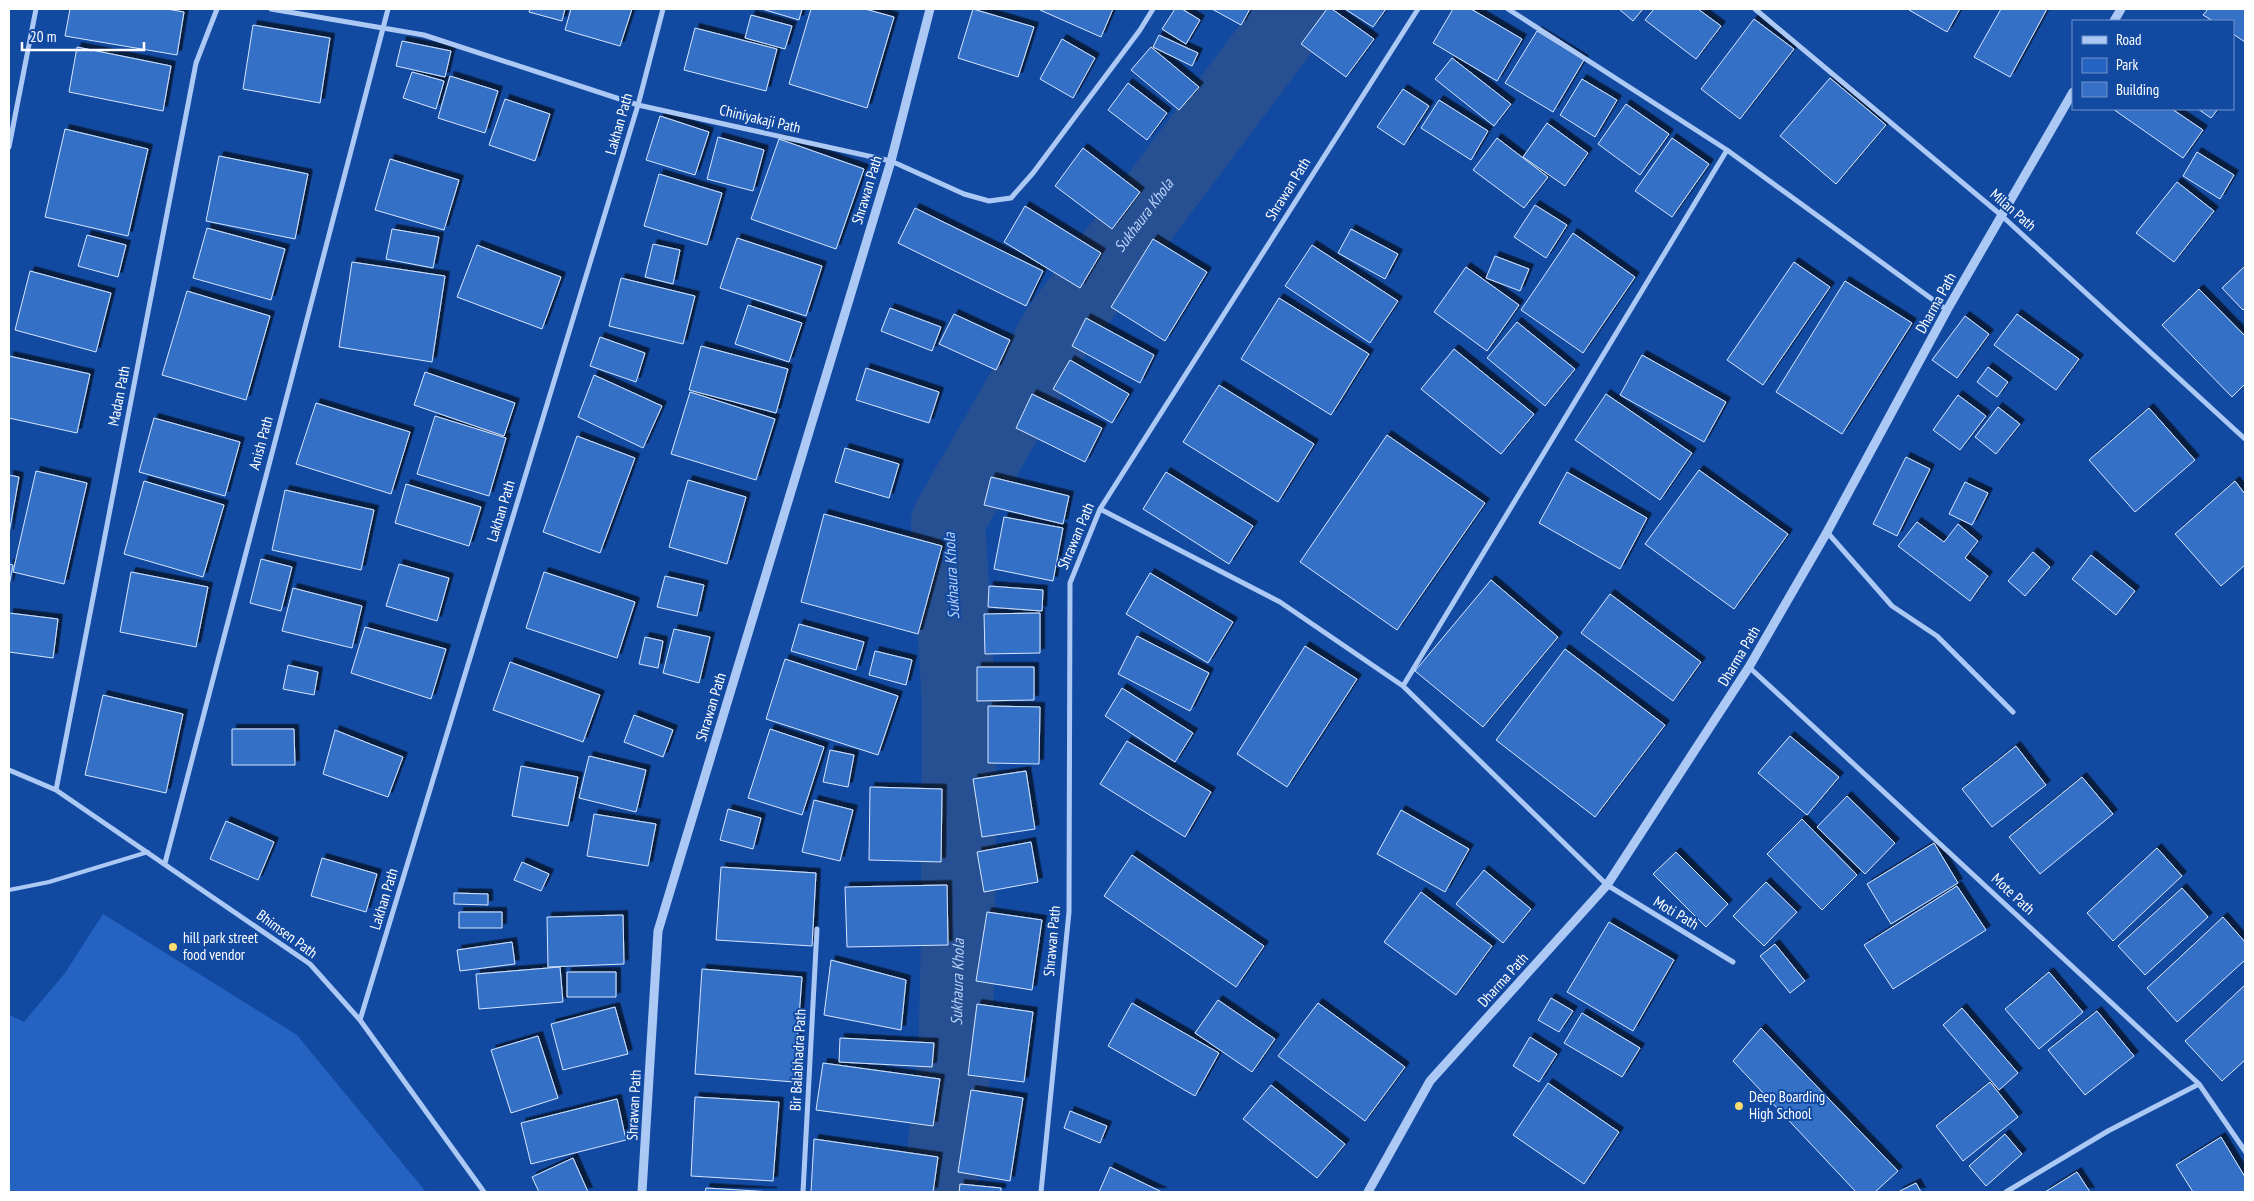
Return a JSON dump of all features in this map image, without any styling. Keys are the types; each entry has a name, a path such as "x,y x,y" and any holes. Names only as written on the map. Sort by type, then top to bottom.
{"street":[{"path":"9,147 36,9"},
{"name":"Madan Path","path":"56,790 196,63 217,9"},
{"name":"Chiniyakaji Path","path":"271,9 424,35 638,105 891,161 964,194 989,200 1010,198 1033,173 1134,38 1153,9"},
{"name":"Anish Path","path":"165,863 381,29 388,9"},
{"name":"Lakhan Path","path":"360,1020 638,105 663,9"},
{"name":"Shrawan Path","path":"642,1192 658,931 891,161 930,9"},
{"name":"Shrawan Path","path":"1041,1192 1069,912 1070,583 1100,509 1418,9"},
{"path":"1508,9 1727,150 1947,310"},
{"name":"Milan Path","path":"1755,9 2002,216 2245,437"},
{"path":"2115,20 2121,9"},
{"name":"Dharma Path","path":"1368,1192 1430,1081 1607,885 1749,667 1827,532 1947,310 2072,94"},
{"path":"1402,686 1727,150"},
{"name":"Moti Path","path":"1100,509 1280,602 1402,686 1607,885 1733,962"},
{"path":"1827,532 1892,606 1936,636 2013,712"},
{"name":"Mote Path","path":"1749,667 2198,1084 2245,1151"},
{"name":"Bhimsen Path","path":"9,770 56,790 310,964 360,1020 484,1192"},
{"name":"Bir Balabhadra Path","path":"803,1192 817,929"},
{"path":"2006,1192 2108,1131 2198,1084"}],"lane":[{"path":"9,890 49,882 148,852"}],"green space":[{"path":"103,914 297,1035 426,1192 9,1192 9,1015 24,1022 65,973"}],"building":[{"path":"70,9 167,9 184,12 177,55 65,36"},
{"path":"530,9 565,9 562,21 529,12"},
{"path":"571,9 632,9 620,46 565,30"},
{"path":"762,9 802,9 799,20"},
{"path":"811,9 865,9 894,17 867,108 789,84"},
{"path":"973,9 1034,27 1018,77 958,58"},
{"path":"1041,9 1113,9 1101,37"},
{"path":"1175,9 1182,9 1200,20 1186,44 1162,29"},
{"path":"1212,9 1250,9 1241,25"},
{"path":"1327,9 1332,9 1374,39 1346,77 1301,44"},
{"path":"1345,9 1386,9 1373,27"},
{"path":"1453,9 1471,9 1522,39 1497,81 1433,43"},
{"path":"1619,9 1643,9 1633,21"},
{"path":"1654,9 1698,9 1721,26 1696,59 1645,20"},
{"path":"1910,9 1960,9 1947,32"},
{"path":"2001,9 2047,9 2010,77 1974,57"},
{"path":"2208,9 2245,9 2245,42 2234,35 2234,20 2211,20 2203,15"},
{"path":"751,15 792,26 785,49 745,38"},
{"path":"1754,19 1794,49 1740,119 1701,89"},
{"path":"253,25 330,38 320,103 243,89"},
{"path":"695,28 777,49 766,91 684,70"},
{"path":"1537,31 1584,60 1553,112 1505,83"},
{"path":"1159,35 1198,53 1192,66 1153,47"},
{"path":"1062,39 1095,58 1073,98 1040,79"},
{"path":"402,41 451,51 445,77 396,66"},
{"path":"77,47 171,66 163,111 69,92"},
{"path":"1151,47 1199,87 1179,110 1131,70"},
{"path":"1452,58 1511,104 1494,126 1435,79"},
{"path":"412,72 444,81 436,109 403,98"},
{"path":"450,76 498,91 485,133 438,118"},
{"path":"1830,78 1886,125 1836,184 1780,136"},
{"path":"1582,79 1617,100 1595,137 1560,115"},
{"path":"1128,83 1167,113 1147,140 1108,110"},
{"path":"1403,89 1429,106 1404,145 1377,127"},
{"path":"505,99 550,114 535,161 489,145"},
{"path":"1439,100 1488,131 1471,160 1421,128"},
{"path":"1626,104 1669,134 1640,175 1598,144"},
{"path":"2114,110 2173,110 2203,130 2183,158"},
{"path":"2199,110 2217,110 2211,118"},
{"path":"660,116 709,132 695,175 646,160"},
{"path":"1547,123 1588,153 1565,186 1523,157"},
{"path":"65,129 148,149 128,236 45,217"},
{"path":"718,137 764,150 753,191 707,179"},
{"path":"1497,138 1548,177 1524,208 1473,170"},
{"path":"1672,138 1709,164 1672,217 1635,191"},
{"path":"779,139 864,169 836,249 751,219"},
{"path":"1083,148 1140,192 1112,229 1055,186"},
{"path":"2197,152 2234,175 2220,199 2183,176"},
{"path":"219,156 308,174 295,239 206,221"},
{"path":"390,159 459,180 444,230 375,210"},
{"path":"659,174 722,193 707,245 644,226"},
{"path":"2177,182 2214,211 2174,262 2136,233"},
{"path":"1535,205 1567,225 1546,258 1514,237"},
{"path":"1025,206 1101,253 1080,288 1004,242"},
{"path":"915,208 1043,271 1026,306 898,243"},
{"path":"207,228 285,249 271,300 193,278"},
{"path":"392,229 439,237 433,268 386,259"},
{"path":"1351,229 1398,254 1385,279 1338,253"},
{"path":"1573,233 1635,277 1583,353 1521,310"},
{"path":"87,235 126,245 118,277 78,266"},
{"path":"737,238 822,266 806,316 720,288"},
{"path":"1153,239 1207,272 1165,341 1111,307"},
{"path":"653,244 680,250 673,284 645,277"},
{"path":"477,245 561,277 542,329 457,297"},
{"path":"1312,245 1398,301 1370,343 1285,286"},
{"path":"1495,256 1529,269 1520,291 1486,278"},
{"path":"352,262 445,276 432,362 339,347"},
{"path":"1794,262 1830,287 1763,385 1727,360"},
{"path":"2245,266 2245,308 2243,310 2222,288"},
{"path":"1466,267 1519,305 1487,351 1434,312"},
{"path":"30,271 111,293 96,352 15,330"},
{"path":"621,278 695,296 683,344 609,326"},
{"path":"1845,281 1912,323 1842,434 1776,392"},
{"path":"2199,289 2245,336 2245,384 2232,397 2162,325"},
{"path":"187,291 270,316 246,400 162,375"},
{"path":"1279,298 1369,354 1331,415 1241,359"},
{"path":"748,305 802,323 789,362 735,344"},
{"path":"890,308 941,327 932,351 881,331"},
{"path":"954,314 1010,340 996,370 939,344"},
{"path":"2017,314 2079,359 2056,390 1994,345"},
{"path":"1965,316 1989,334 1957,378 1932,360"},
{"path":"1086,318 1154,355 1140,383 1072,346"},
{"path":"1517,322 1575,369 1545,406 1487,358"},
{"path":"600,337 645,353 636,382 590,366"},
{"path":"701,346 788,369 776,413 689,390"},
{"path":"1454,349 1534,414 1501,454 1421,389"},
{"path":"1642,355 1726,402 1704,442 1620,395"},
{"path":"9,356 90,374 77,433 9,418"},
{"path":"1070,360 1129,394 1112,423 1053,389"},
{"path":"1988,367 2008,382 1997,397 1977,382"},
{"path":"866,368 939,392 929,423 856,400"},
{"path":"425,372 515,403 504,436 414,405"},
{"path":"594,375 662,406 643,448 578,417"},
{"path":"1219,385 1314,444 1278,502 1183,442"},
{"path":"690,392 775,419 756,480 671,454"},
{"path":"1032,394 1102,428 1085,462 1016,428"},
{"path":"1606,394 1692,453 1660,500 1575,440"},
{"path":"1958,395 1986,416 1960,450 1933,430"},
{"path":"316,403 410,432 391,494 296,464"},
{"path":"1998,407 2020,424 1996,454 1975,437"},
{"path":"2149,408 2195,460 2135,512 2089,460"},
{"path":"435,416 506,438 489,496 417,474"},
{"path":"154,418 240,442 225,496 139,472"},
{"path":"1387,435 1485,503 1397,630 1300,562"},
{"path":"577,436 635,458 600,553 543,532"},
{"path":"845,448 899,464 889,498 835,482"},
{"path":"1906,457 1930,469 1897,536 1873,524"},
{"path":"1699,470 1788,534 1734,609 1645,544"},
{"path":"36,471 87,483 64,584 13,572"},
{"path":"1166,472 1253,526 1229,564 1143,509"},
{"path":"1567,472 1647,518 1620,569 1539,523"},
{"path":"9,475 19,477 9,534"},
{"path":"991,477 1069,496 1063,524 984,505"},
{"path":"688,480 746,497 727,564 669,547"},
{"path":"144,481 224,505 203,577 124,554"},
{"path":"2235,481 2245,494 2245,565 2221,586 2175,534"},
{"path":"1965,482 1988,493 1972,525 1949,514"},
{"path":"406,484 481,507 469,546 395,523"},
{"path":"285,490 374,510 361,570 272,550"},
{"path":"824,514 942,546 918,634 801,602"},
{"path":"1004,517 1063,528 1053,581 994,569"},
{"path":"1917,522 1944,542 1958,524 1978,541 1965,558 1988,576 1970,601 1898,546"},
{"path":"2033,552 2050,567 2025,596 2008,581"},
{"path":"2091,555 2135,591 2116,615 2072,579"},
{"path":"261,559 292,567 281,611 250,603"},
{"path":"9,564 13,565 9,586"},
{"path":"399,564 449,578 437,621 386,606"},
{"path":"131,572 208,587 196,647 120,632"},
{"path":"544,572 635,602 617,658 526,628"},
{"path":"1150,573 1233,622 1208,663 1126,614"},
{"path":"665,576 704,585 697,616 657,607"},
{"path":"1491,580 1558,637 1483,727 1415,671"},
{"path":"989,586 1043,590 1042,611 988,607"},
{"path":"293,588 362,606 352,648 282,631"},
{"path":"1610,594 1701,662 1673,701 1581,633"},
{"path":"9,613 58,619 53,658 9,652"},
{"path":"1040,613 1040,653 985,654 984,614"},
{"path":"799,624 864,642 856,670 791,651"},
{"path":"365,627 446,649 431,699 351,673"},
{"path":"674,629 710,637 699,683 663,673"},
{"path":"1137,636 1209,673 1190,711 1118,674"},
{"path":"645,637 663,641 658,668 639,664"},
{"path":"1305,646 1357,679 1287,787 1237,754"},
{"path":"1565,649 1665,725 1595,817 1496,740"},
{"path":"875,651 912,660 906,685 869,675"},
{"path":"785,659 898,696 878,755 766,719"},
{"path":"510,662 600,695 583,742 493,710"},
{"path":"288,665 318,672 314,695 283,689"},
{"path":"977,667 1034,667 1034,700 977,701"},
{"path":"1122,688 1193,733 1175,762 1105,716"},
{"path":"103,695 183,714 166,793 85,775"},
{"path":"988,706 1040,707 1039,764 988,763"},
{"path":"634,715 673,730 663,757 624,742"},
{"path":"232,729 294,729 295,765 232,765"},
{"path":"770,729 824,747 802,815 748,798"},
{"path":"335,730 403,757 388,797 323,774"},
{"path":"1790,736 1839,777 1807,815 1758,773"},
{"path":"1127,741 1211,792 1185,837 1100,784"},
{"path":"2016,746 2046,785 1992,827 1962,789"},
{"path":"830,750 854,755 848,787 823,782"},
{"path":"589,756 646,770 636,812 579,798"},
{"path":"521,766 578,777 568,826 512,816"},
{"path":"1026,771 1035,829 982,837 973,779"},
{"path":"2082,777 2113,814 2040,874 2009,837"},
{"path":"870,787 942,789 941,862 869,860"},
{"path":"1847,796 1895,843 1865,874 1817,827"},
{"path":"814,800 853,810 840,861 802,852"},
{"path":"728,809 761,818 753,849 720,840"},
{"path":"1401,810 1469,849 1445,892 1377,854"},
{"path":"594,814 656,824 648,866 587,856"},
{"path":"1802,819 1857,875 1822,910 1767,854"},
{"path":"226,821 274,842 258,880 210,859"},
{"path":"1031,842 1038,882 984,892 977,852"},
{"path":"1934,843 1958,883 1891,924 1867,884"},
{"path":"2157,848 2182,876 2113,941 2087,913"},
{"path":"1676,852 1728,904 1706,927 1653,874"},
{"path":"1132,855 1264,946 1236,987 1104,896"},
{"path":"322,858 377,874 366,912 311,896"},
{"path":"522,862 549,874 541,891 514,880"},
{"path":"721,867 816,873 812,946 716,940"},
{"path":"1484,870 1531,909 1503,943 1456,904"},
{"path":"1766,882 1797,912 1764,946 1733,916"},
{"path":"947,885 948,945 847,947 845,887"},
{"path":"1957,886 1986,930 1893,989 1864,945"},
{"path":"2182,888 2208,917 2145,975 2118,946"},
{"path":"1421,892 1492,946 1456,995 1384,942"},
{"path":"454,893 488,894 488,905 454,904"},
{"path":"459,912 502,912 502,928 459,928"},
{"path":"987,912 1042,920 1032,990 976,981"},
{"path":"623,915 624,964 548,967 547,917"},
{"path":"2223,917 2245,942 2245,960 2177,1022 2147,988"},
{"path":"1609,922 1674,960 1633,1031 1567,992"},
{"path":"512,942 515,964 460,971 457,950"},
{"path":"1775,944 1805,981 1790,993 1760,956"},
{"path":"831,960 906,980 901,1030 824,1015"},
{"path":"560,967 563,1002 479,1009 476,974"},
{"path":"702,969 802,977 794,1082 695,1074"},
{"path":"567,972 616,972 616,997 567,997"},
{"path":"2049,972 2083,1012 2039,1049 2005,1009"},
{"path":"2245,985 2245,1060 2222,1081 2185,1041"},
{"path":"1551,998 1573,1011 1559,1032 1538,1020"},
{"path":"1218,1000 1275,1039 1252,1072 1195,1033"},
{"path":"1132,1003 1219,1053 1195,1096 1108,1046"},
{"path":"1318,1003 1405,1067 1365,1121 1278,1056"},
{"path":"977,1004 1033,1012 1024,1082 968,1075"},
{"path":"615,1007 628,1054 563,1070 551,1024"},
{"path":"1962,1008 2018,1073 1999,1090 1943,1025"},
{"path":"2097,1011 2134,1056 2085,1095 2048,1050"},
{"path":"1582,1013 1640,1048 1622,1077 1564,1043"},
{"path":"1761,1028 1898,1171 1875,1192 1856,1192 1733,1061"},
{"path":"538,1036 558,1098 511,1113 491,1050"},
{"path":"1530,1037 1557,1054 1539,1082 1513,1066"},
{"path":"840,1038 934,1043 932,1067 839,1062"},
{"path":"823,1063 940,1079 933,1126 816,1110"},
{"path":"1990,1082 2018,1117 1963,1161 1936,1126"},
{"path":"1548,1083 1619,1132 1584,1184 1513,1135"},
{"path":"1271,1085 1345,1144 1317,1178 1243,1119"},
{"path":"971,1090 1023,1098 1010,1181 958,1172"},
{"path":"695,1097 779,1102 773,1181 691,1176"},
{"path":"617,1099 626,1140 531,1164 521,1123"},
{"path":"1070,1111 1107,1126 1100,1143 1064,1128"},
{"path":"2005,1134 2022,1154 1986,1186 1969,1166"},
{"path":"2221,1137 2245,1177 2245,1192 2193,1192 2176,1165"},
{"path":"814,1139 938,1157 933,1192 811,1192"},
{"path":"573,1158 588,1192 539,1192 532,1177"},
{"path":"1110,1167 1162,1192 1099,1192"},
{"path":"2077,1172 2090,1192 2045,1192"},
{"path":"1916,1183 1921,1192 1898,1192"},
{"path":"960,1184 1001,1188 1001,1192 959,1192"},
{"path":"706,1188 773,1192 705,1192"}],"waterway":[{"name":"Sukhaura Khola","path":"939,1192 955,1062 958,940 959,704 948,521 1060,326 1298,9"}],"place":[{"name":"hill park street food vendor","path":"173,947"},
{"name":"Deep Boarding High School","path":"1739,1106"}]}
